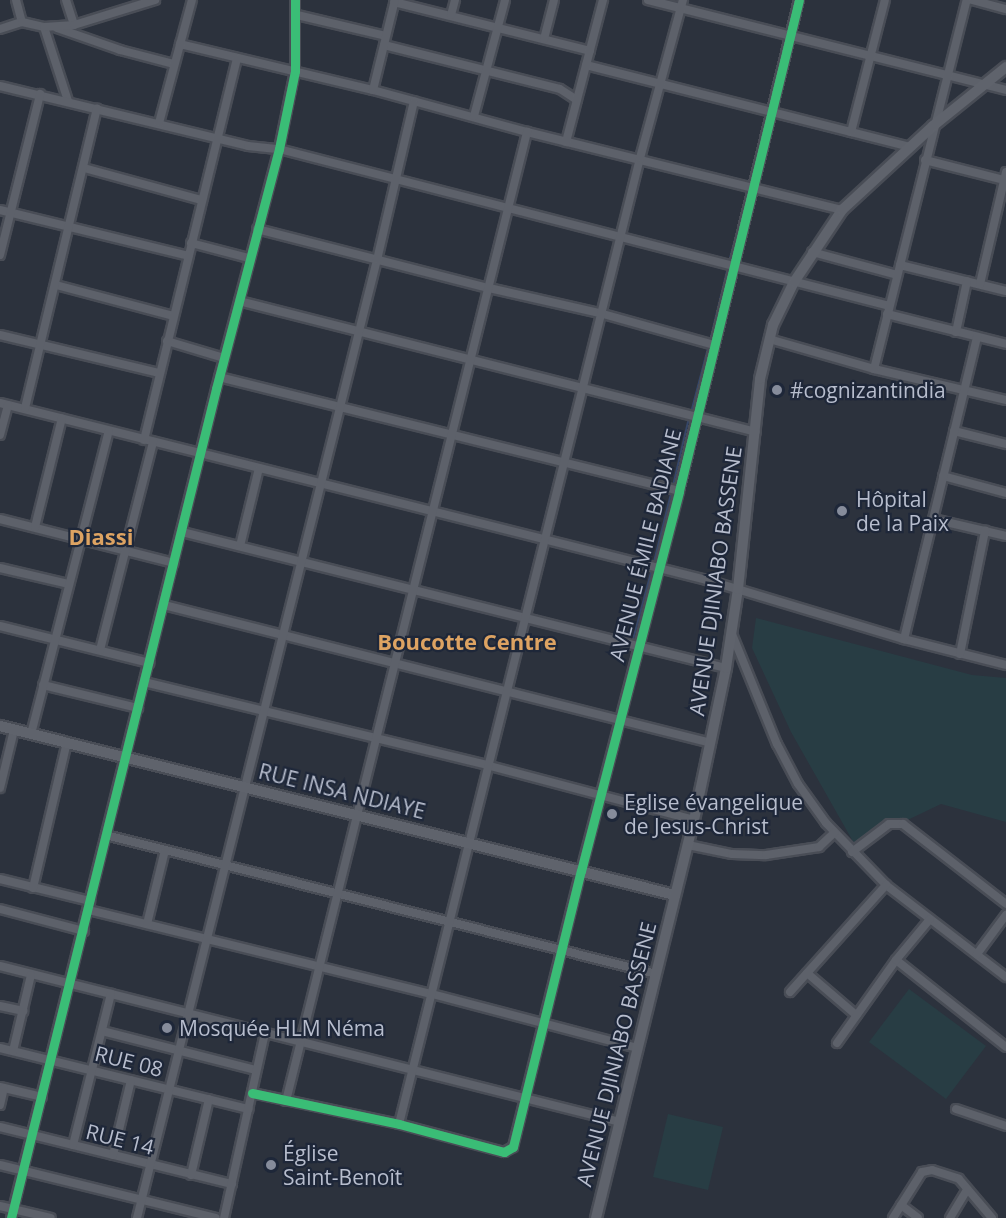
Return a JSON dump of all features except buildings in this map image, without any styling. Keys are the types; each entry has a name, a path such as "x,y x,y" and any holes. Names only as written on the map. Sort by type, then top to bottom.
{"main road":[{"name":"AVENUE DJINIABO BASSENE","path":"596,1218 694,820 726,668 738,589 760,379 769,339 794,282 842,210 933,126 1006,67"},
{"name":"RUE INSA NDIAYE","path":"0,726 675,895"}],"street":[{"path":"16,0 22,22"},
{"path":"66,0 74,25"},
{"path":"0,29 22,22 44,27 74,25 128,4 155,0"},
{"path":"159,123 192,0"},
{"path":"13,1214 219,377 279,149 295,71 297,15 295,0"},
{"path":"451,15 455,0"},
{"path":"474,116 505,0"},
{"path":"544,39 554,0"},
{"path":"566,142 603,0"},
{"path":"648,0 682,4 790,36 1006,90"},
{"name":"AVENUE ÉMILE BADIANE","path":"399,1124 508,1152 513,1147 600,794 679,491 799,0"},
{"path":"851,132 885,0"},
{"path":"874,369 933,126 967,0"},
{"path":"972,0 1006,9"},
{"path":"373,90 394,1 590,51"},
{"path":"252,1093 399,1124 603,314 640,158 682,4"},
{"path":"297,15 485,72 560,89 577,100"},
{"path":"44,27 68,101"},
{"path":"55,27 120,50 174,64"},
{"path":"180,44 373,90 566,142 640,158 753,189 842,210"},
{"path":"144,440 237,58"},
{"path":"586,65 910,147"},
{"path":"0,86 248,146 279,149 734,264 956,332 1006,344"},
{"path":"0,255 40,94"},
{"path":"136,1218 397,180 414,101"},
{"path":"25,408 98,109"},
{"path":"286,1101 527,132"},
{"path":"925,160 1005,176 980,284"},
{"path":"84,168 201,200"},
{"path":"0,210 188,256"},
{"path":"257,229 489,288 603,314 714,345"},
{"path":"191,243 249,258"},
{"path":"812,252 967,281 1006,291"},
{"path":"956,332 967,281"},
{"path":"56,285 173,316"},
{"path":"239,301 756,432"},
{"path":"0,334 159,373"},
{"path":"904,639 977,337"},
{"path":"769,339 874,369 964,392 1006,400"},
{"path":"167,340 224,358"},
{"path":"219,377 679,491"},
{"path":"0,435 4,404 25,408 144,440 658,568 738,589 904,639 1006,665"},
{"path":"35,527 62,418"},
{"path":"31,734 109,431"},
{"path":"954,431 1006,444"},
{"path":"100,650 153,442"},
{"path":"240,546 259,468"},
{"path":"943,476 1006,493"},
{"path":"0,519 174,563"},
{"path":"933,519 1006,536"},
{"path":"960,654 985,531"},
{"path":"182,532 726,668"},
{"path":"0,568 69,584"},
{"path":"164,606 711,743"},
{"path":"1,630 54,639 149,663"},
{"path":"732,634 777,744 803,790 834,833 886,885 1006,977"},
{"path":"144,682 490,766 694,820"},
{"path":"43,686 138,708"},
{"path":"0,788 14,730"},
{"path":"33,888 67,742"},
{"path":"852,852 889,824 903,824 1006,904"},
{"path":"688,845 732,854 766,855 819,847 834,833"},
{"path":"106,835 656,974"},
{"path":"147,924 165,850"},
{"path":"0,879 147,924 432,994 638,1048"},
{"path":"790,992 886,885"},
{"path":"0,909 84,931"},
{"path":"977,954 1006,915"},
{"path":"837,1043 896,960 930,919"},
{"path":"896,960 1006,1047"},
{"path":"0,966 621,1122"},
{"path":"807,973 856,1015"},
{"path":"13,1051 31,975"},
{"path":"73,1145 111,994"},
{"path":"0,1006 23,1011"},
{"path":"102,1031 256,1070"},
{"path":"224,1218 265,1033"},
{"name":"RUE 08","path":"0,1048 249,1109"},
{"path":"113,1155 131,1080"},
{"path":"0,1106 2,1087 42,1097"},
{"path":"191,1174 209,1099"},
{"path":"956,1109 1006,1126"},
{"name":"RUE 14","path":"0,1127 232,1184"},
{"path":"0,1165 216,1218"},
{"path":"893,1218 922,1172 932,1170 952,1175 993,1218"},
{"path":"950,1218 968,1190"},
{"path":"901,1205 918,1218"},
{"path":"0,1206 13,1214 51,1218"}],"shaded area":[{"path":"756,618 972,675 1006,678 1006,822 941,804 855,845 791,732 752,648"},
{"path":"909,989 986,1046 946,1099 869,1042"},
{"path":"668,1114 723,1127 708,1190 653,1177"}],"waterway":[{"path":"749,184 767,117"},
{"path":"775,118 898,149"},
{"path":"932,158 966,166"},
{"path":"729,262 748,191"},
{"path":"710,341 728,267"},
{"path":"691,413 708,348"},
{"path":"673,486 689,418"},
{"path":"654,562 671,494"},
{"path":"633,640 652,569"}],"cycle path":[{"path":"11,1218 216,389 279,149 295,71 295,0"},
{"path":"252,1093 399,1124 504,1152 513,1147 679,491 799,0"}],"place":[{"name":"#cognizantindia","path":"777,390"},
{"name":"Hôpital de la Paix","path":"842,511"},
{"name":"Eglise évangelique de Jesus-Christ","path":"612,814"},
{"name":"Mosquée HLM Néma","path":"167,1028"},
{"name":"Église Saint-Benoît","path":"271,1165"}],"district":[{"name":"Diassi","path":"101,537"},
{"name":"Boucotte Centre","path":"467,642"}]}
